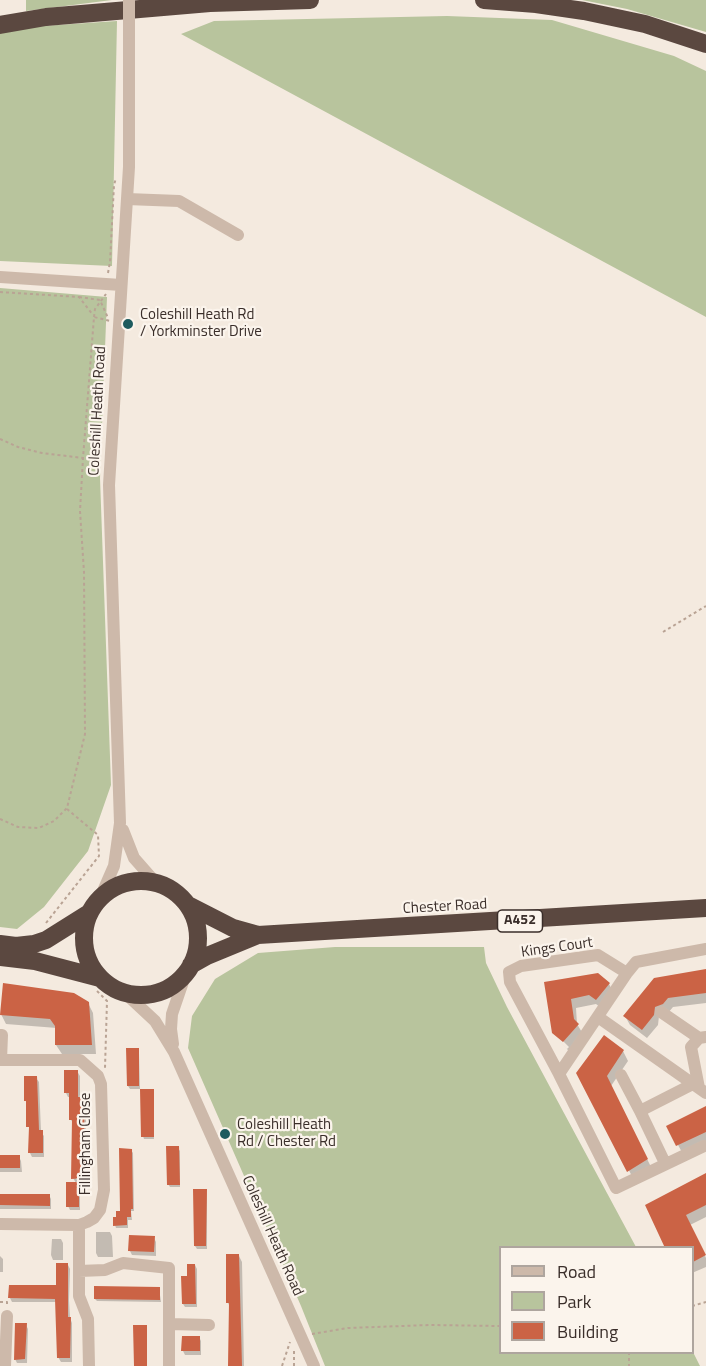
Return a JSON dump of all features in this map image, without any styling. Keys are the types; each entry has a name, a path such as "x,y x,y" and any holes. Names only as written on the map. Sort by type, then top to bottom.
{"highway":[{"path":"0,25 46,17 198,4 310,0"},
{"path":"484,0 584,11 645,24 706,44"},
{"path":"0,957 35,961 125,993 142,995 159,992 174,984 189,969 197,950 198,934 195,919 188,905 179,895 169,888 141,880 126,882 112,888 100,898 89,913 84,926 84,947 96,982"},
{"name":"Chester Road","path":"188,905 233,928 258,935"},
{"name":"Chester Road","path":"189,969 215,952 258,935 706,908"},
{"path":"0,944 16,946 46,940 89,913"}],"street":[{"name":"Coleshill Heath Road","path":"100,898 114,866 120,823 109,485 114,322 121,285 129,167 129,0"},
{"path":"127,199 179,201 238,235"},
{"path":"0,277 121,285"},
{"name":"Coleshill Heath Road","path":"120,823 134,858 156,883"},
{"path":"704,1146 616,1188 559,1074 636,962 706,949"},
{"name":"Kings Court","path":"559,1074 510,982 509,972 521,966 598,955 627,973"},
{"name":"Coleshill Heath Road","path":"174,1052 172,1014 189,969"},
{"name":"Coleshill Heath Road","path":"125,993 155,1021 174,1052 296,1338 314,1366"},
{"path":"661,1012 702,1038 691,1047 699,1088"},
{"path":"598,1017 699,1088"},
{"path":"0,1035 2,1035 1,1060"},
{"name":"Fillingham Close","path":"1,1060 81,1060 97,1075 101,1084 104,1190 100,1210 94,1218 79,1225"},
{"path":"621,1075 665,1163"},
{"path":"640,1111 699,1088"},
{"path":"0,1224 79,1225 79,1296 88,1319 88,1366"},
{"path":"79,1271 105,1270 123,1263 169,1268 169,1366"},
{"path":"5,1366 7,1316"},
{"path":"169,1324 209,1325"}],"path":[{"path":"0,819 18,827 39,828 54,821 67,808 85,734 84,583 80,511 83,458 95,309 100,300 106,296 114,185 119,172"},
{"path":"0,292 100,300 114,322"},
{"path":"79,297 94,317 114,322"},
{"path":"0,439 18,447 42,453 83,458"},
{"path":"663,632 706,606"},
{"path":"34,944 39,931 99,856 98,835 67,808"},
{"path":"96,982 107,1001 108,1011 106,1067 97,1075"},
{"path":"282,1366 296,1338 348,1328 429,1325 499,1326"}],"green space":[{"path":"26,0 112,0 26,11"},
{"path":"582,0 706,0 706,32 627,9"},
{"path":"447,16 552,20 674,56 706,71 706,317 181,34 214,21"},
{"path":"117,21 112,266 0,261 0,32 28,27"},
{"path":"0,288 107,297 100,478 111,785 88,851 44,907 17,929 0,927"},
{"path":"335,947 484,947 486,963 507,1007 635,1246 499,1246 499,1354 694,1354 700,1366 325,1366 188,1048 192,1016 215,979 258,953"}],"building":[{"path":"706,969 706,993 668,998 663,1004 655,1007 654,1015 642,1030 623,1016 654,978"},
{"path":"598,973 610,983 596,1000 589,995 571,999 574,1019 579,1024 563,1042 552,1033 544,982"},
{"path":"3,983 74,993 89,1002 92,1045 55,1045 55,1026 50,1019 0,1015"},
{"path":"604,1035 624,1050 607,1076 648,1159 627,1172 576,1073"},
{"path":"126,1048 139,1048 139,1086 127,1086"},
{"path":"64,1070 78,1070 78,1097 84,1097 85,1178 71,1179 72,1120 69,1120 69,1093 64,1093"},
{"path":"24,1076 37,1076 39,1130 43,1130 43,1153 28,1153 29,1127 26,1127"},
{"path":"140,1089 154,1089 154,1137 141,1137"},
{"path":"706,1106 706,1132 676,1146 666,1126"},
{"path":"166,1146 179,1146 180,1185 167,1185"},
{"path":"119,1148 132,1149 133,1209 131,1209 131,1217 127,1217 127,1225 113,1226 113,1217 116,1217 116,1211 120,1211"},
{"path":"0,1155 20,1155 20,1168 0,1168"},
{"path":"706,1173 706,1205 686,1215 706,1255 694,1261 694,1246 664,1246 645,1205"},
{"path":"66,1182 79,1182 79,1207 66,1207"},
{"path":"193,1189 207,1189 206,1246 194,1246"},
{"path":"0,1194 50,1194 50,1206 0,1205"},
{"path":"129,1235 155,1236 154,1252 128,1251"},
{"path":"226,1254 239,1254 242,1366 228,1366 229,1303 226,1303"},
{"path":"56,1263 68,1263 68,1317 71,1317 70,1358 57,1358 55,1299 8,1298 9,1285 56,1285"},
{"path":"187,1264 195,1264 196,1304 182,1304 181,1276 187,1276"},
{"path":"94,1286 160,1287 160,1300 94,1299"},
{"path":"15,1323 27,1323 25,1359 14,1360"},
{"path":"133,1325 147,1325 147,1366 134,1366"},
{"path":"182,1336 200,1336 200,1351 181,1351"}],"place":[{"name":"Coleshill Heath Rd / Yorkminster Drive","path":"128,324"},
{"name":"Coleshill Heath Rd / Chester Rd","path":"225,1134"}]}
